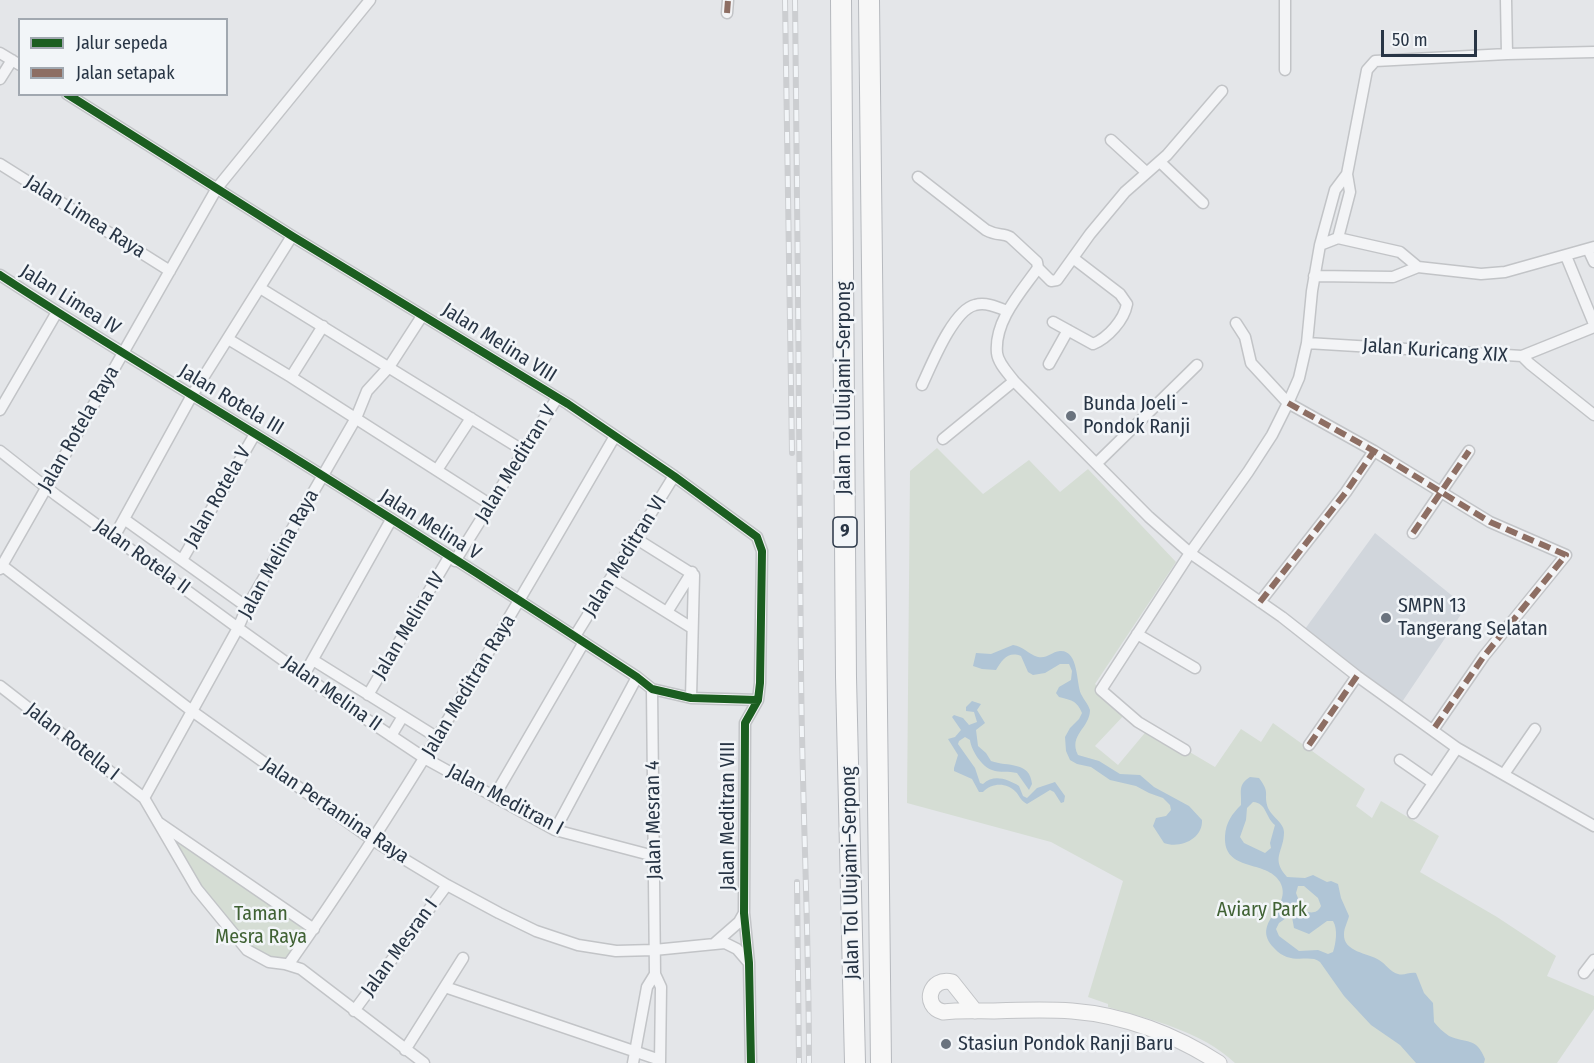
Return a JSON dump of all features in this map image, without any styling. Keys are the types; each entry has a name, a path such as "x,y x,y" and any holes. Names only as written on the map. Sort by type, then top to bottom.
{"highway":[{"name":"Jalan Tol Ulujami–Serpong","path":"841,0 847,688 855,1063"},
{"name":"Jalan Tol Ulujami–Serpong","path":"869,0 881,1063"}],"street":[{"name":"Jalan Rotela Raya","path":"1,566 217,188 370,0"},
{"path":"727,13 728,0"},
{"path":"1285,0 1285,70"},
{"path":"1506,0 1507,54"},
{"path":"1338,238 1350,192 1347,174 1367,70 1375,61 1594,52"},
{"path":"0,53 16,63 0,79"},
{"path":"918,177 986,230 997,236 1011,237 1037,262 1038,268 1051,281 1054,281 1125,192 1160,162 1222,91"},
{"name":"Jalan Melina VIII","path":"70,96 292,236 558,398 674,476 757,537"},
{"path":"1111,140 1146,172"},
{"path":"1160,162 1203,203"},
{"name":"Jalan Limea Raya","path":"0,164 170,271"},
{"path":"1185,750 1138,722 1101,690 1190,553 1248,472 1272,435 1288,403 1299,378 1307,343 1314,276 1320,245 1335,190 1347,174"},
{"path":"114,537 191,397 292,236"},
{"path":"1320,245 1338,238 1400,252 1418,267"},
{"path":"1314,276 1393,277 1418,267 1481,274 1505,272 1591,248 1594,262"},
{"path":"1566,256 1594,326"},
{"path":"1053,322 1093,344 1101,341 1125,312 1127,304 1120,294 1073,258"},
{"path":"1038,268 1007,311 998,339 997,354 1014,381 1149,517 1190,553 1282,617 1357,676 1457,748 1594,826"},
{"name":"Jalan Limea IV","path":"0,275 123,353"},
{"path":"260,288 524,451"},
{"path":"922,385 946,338 966,309 982,304 1007,311"},
{"path":"0,410 57,312"},
{"name":"Jalan Melina Raya","path":"144,798 238,628 247,607 356,418 368,391 389,367 422,316"},
{"path":"1236,323 1245,337 1251,363 1288,403 1374,451 1491,522 1566,555 1503,631 1433,730"},
{"path":"291,377 323,326"},
{"name":"Jalan Kuricang XIX","path":"1307,343 1522,356 1594,326"},
{"path":"1049,364 1068,330"},
{"path":"228,339 491,505"},
{"name":"Jalan Rotela III","path":"123,353 322,476"},
{"path":"1522,356 1594,415"},
{"path":"1097,463 1197,365"},
{"path":"943,439 1014,381"},
{"name":"Jalan Meditran V","path":"452,559 491,505 558,398"},
{"path":"437,471 471,418"},
{"name":"Jalan Rotela V","path":"182,560 255,434"},
{"name":"Jalan Meditran Raya","path":"288,965 374,841 426,759 615,436"},
{"name":"Jalan Rotela II","path":"0,451 45,487 238,628"},
{"path":"1260,602 1346,492 1374,451"},
{"path":"1413,533 1469,451"},
{"name":"Jalan Melina V","path":"322,476 520,600 652,689"},
{"name":"Jalan Meditran VI","path":"494,797 612,578 674,476"},
{"path":"124,519 247,607"},
{"path":"304,675 391,520"},
{"name":"Jalan Meditran VIII","path":"751,1063 749,963 744,913 745,723 758,700 762,551 757,537"},
{"path":"635,538 692,572 695,581 691,698"},
{"name":"Jalan Melina IV","path":"368,695 452,559"},
{"name":"Jalan Pertamina Raya","path":"1,566 192,711 374,841 447,885 536,930 578,945 616,951 725,944 737,949 749,963"},
{"path":"667,612 692,572"},
{"path":"612,578 692,628"},
{"name":"Jalan Melina II","path":"238,628 426,759"},
{"path":"1137,634 1195,668"},
{"name":"Jalan Melina II","path":"313,660 438,738"},
{"path":"1309,745 1357,676"},
{"path":"555,830 637,677"},
{"name":"Jalan Rotella I","path":"0,686 144,798"},
{"path":"652,689 691,698 758,700"},
{"name":"Jalan Mesran 4","path":"652,689 655,974"},
{"path":"391,736 403,716"},
{"path":"1504,774 1535,729"},
{"path":"1413,813 1457,748"},
{"name":"Jalan Meditran I","path":"426,759 555,830 654,856"},
{"path":"1400,760 1433,783"},
{"path":"144,798 197,889 237,940 258,957 269,962 301,969 424,1063"},
{"path":"155,820 314,929"},
{"name":"Jalan Mesran I","path":"354,1011 447,885"},
{"path":"715,944 739,922 744,913"},
{"path":"405,1050 463,958"},
{"path":"1584,972 1594,960"},
{"path":"633,1063 647,987 655,974"},
{"path":"445,987 660,1061 661,987 655,974"},
{"path":"975,1011 952,982 947,980 936,983 930,992 931,1002 938,1010 949,1011 975,1011 1042,1010 1076,1011 1121,1020 1163,1034 1198,1050 1219,1063"},
{"path":"949,1011 958,1005 961,995 959,990"}],"shaded area":[{"name":"SMPN 13 Tangerang Selatan","path":"1375,533 1466,607 1400,705 1305,629"}],"green space":[{"name":"Aviary Park","path":"937,448 983,494 1029,460 1060,492 1088,469 1176,562 1095,684 1127,712 1095,746 1118,765 1149,728 1215,767 1241,729 1261,742 1273,723 1365,789 1356,806 1372,818 1381,801 1439,836 1420,872 1497,917 1556,956 1547,976 1594,996 1594,1009 1557,1063 1235,1063 1222,1052 1191,1035 1159,1022 1108,1007 1108,1004 1088,997 1123,881 1051,842 907,803 910,471"},
{"name":"Taman Mesra Raya","path":"155,820 314,929 285,964 247,950 237,940"}],"water":[{"path":"1013,645 1038,657 1060,651 1071,656 1076,668 1079,689 1090,710 1087,722 1077,737 1078,755 1099,761 1120,774 1140,775 1154,787 1189,806 1202,820 1195,837 1177,845 1164,843 1153,826 1156,818 1166,816 1171,810 1170,805 1163,798 1136,786 1110,780 1091,767 1070,760 1066,751 1065,737 1082,713 1075,703 1059,697 1056,693 1059,687 1071,680 1072,671 1069,664 1060,664 1045,673 1033,675 1028,672 1021,656 1016,655 1003,660 996,670 973,666 976,653 991,654"},
{"path":"972,701 981,704 977,710 985,723 976,730 978,746 991,761 1023,768 1032,784 1029,790 1017,773 988,768 978,758 970,740 965,737 958,744 975,768 980,783 983,784 996,778 1005,780 1019,786 1023,796 1027,798 1037,788 1055,782 1065,796 1064,802 1061,803 1050,790 1027,804 1016,792 1004,785 995,785 979,792 972,779 954,771 958,755 948,739 955,737 961,730 952,717 954,715 963,718 969,725 977,722 974,712 966,711 966,707"},
{"path":"1250,777 1259,778 1263,783 1268,808 1283,829 1279,865 1287,877 1305,878 1313,875 1327,882 1338,884 1349,916 1344,934 1348,945 1379,960 1395,973 1402,975 1416,973 1424,993 1433,1003 1434,1022 1449,1036 1470,1042 1478,1047 1485,1059 1484,1063 1416,1063 1400,1045 1371,1025 1344,996 1320,962 1287,957 1274,948 1268,939 1266,930 1281,900 1283,891 1280,882 1266,870 1238,861 1226,848 1225,836 1228,822 1241,805 1241,789","holes":["1253,802 1261,805 1275,825 1270,843 1271,848 1265,853 1244,843 1240,837 1246,820 1247,808","1298,886 1304,886 1318,898 1321,906 1314,912 1303,911 1296,893","1289,916 1292,917 1294,928 1309,934 1327,921 1333,921 1336,928 1333,952 1328,954 1318,950 1299,951 1279,936 1276,929 1279,923"]}],"railway":[{"path":"785,0 792,453"},
{"path":"795,0 802,717 809,1063"},
{"path":"797,882 799,1063"}],"marked path":[{"path":"727,13 728,0"},
{"path":"1288,403 1374,451 1490,522 1566,555 1484,656 1433,730"},
{"path":"1260,602 1346,492 1374,451"},
{"path":"1413,533 1469,451"},
{"path":"1309,745 1357,676"}],"cycle path":[{"path":"70,96 292,236 568,404 674,476 757,537 762,551 760,683 758,700 745,723 744,913 749,963 751,1063"},
{"path":"0,275 434,546 637,677 652,689 691,698 758,700"}],"place":[{"name":"Bunda Joeli - Pondok Ranji","path":"1071,416"},
{"name":"SMPN 13 Tangerang Selatan","path":"1386,618"},
{"name":"Stasiun Pondok Ranji Baru","path":"946,1044"}]}
